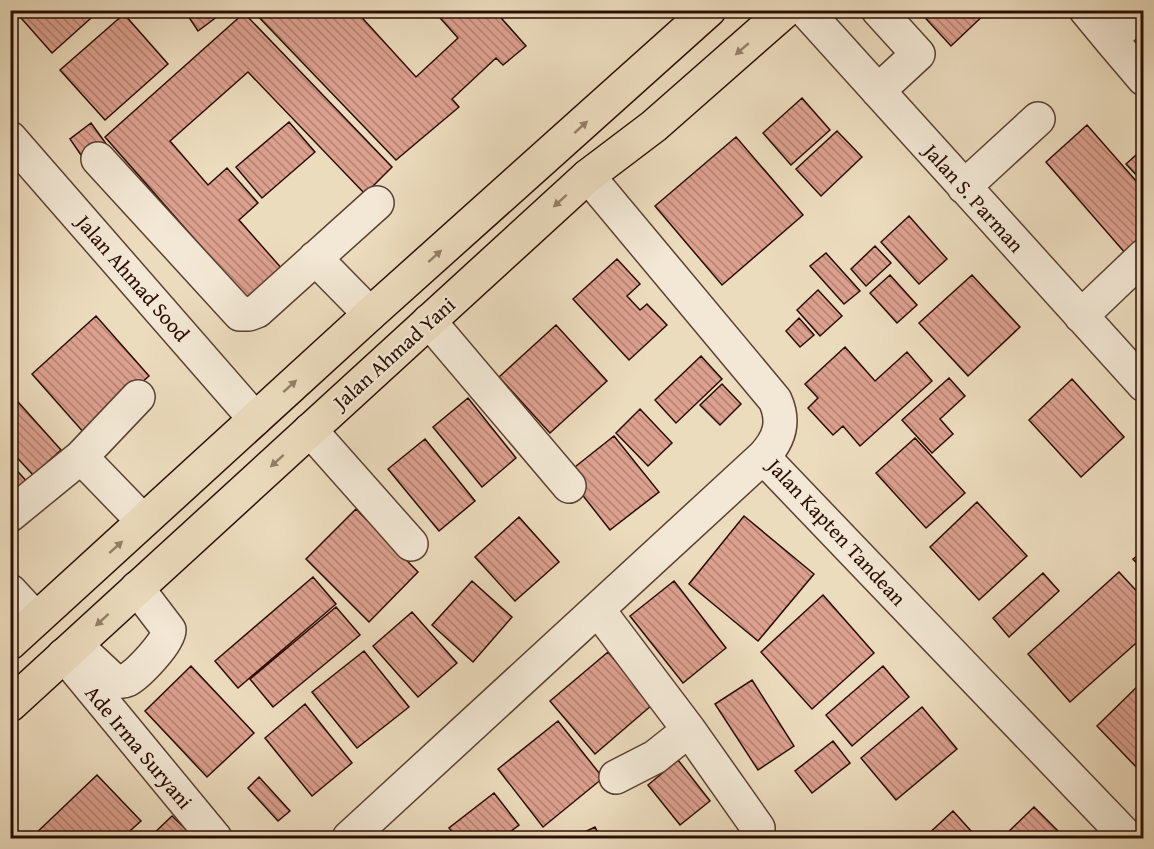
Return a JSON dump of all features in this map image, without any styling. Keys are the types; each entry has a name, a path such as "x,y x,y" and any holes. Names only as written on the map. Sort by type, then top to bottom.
{"main road":[{"path":"10,643 370,314 709,10"},
{"name":"Jalan Ahmad Yani","path":"10,705 588,176 654,126 786,10"},
{"path":"400,288 429,321"}],"street":[{"name":"Jalan S. Parman","path":"805,10 1143,385"},
{"path":"878,10 918,54 878,91"},
{"path":"1086,10 1143,79"},
{"path":"1110,39 1143,10"},
{"path":"964,188 1038,119"},
{"name":"Jalan Ahmad Sood","path":"15,152 255,419"},
{"path":"98,159 240,314 257,311 377,203"},
{"name":"Jalan Kapten Tandean","path":"588,176 776,400 782,414 781,427 773,447 763,457 1128,838"},
{"path":"1081,316 1143,256"},
{"path":"315,258 370,314"},
{"path":"429,321 569,486"},
{"path":"10,515 81,457 138,398"},
{"path":"310,430 411,544"},
{"path":"81,457 143,521"},
{"path":"349,838 599,611 763,457"},
{"path":"70,650 113,680 126,680 144,665 169,637 169,630 137,588"},
{"path":"10,591 36,619"},
{"path":"599,611 689,730 758,828"},
{"name":"Ade Irma Suryani","path":"70,650 214,838"},
{"path":"616,777 655,758 689,730"}],"building":[{"path":"14,10 100,10 52,53"},
{"path":"184,10 226,10 198,31"},
{"path":"252,10 355,10 416,77 458,38 433,10 494,10 526,46 503,65 496,58 452,99 459,107 396,160"},
{"path":"918,10 989,10 951,46"},
{"path":"244,13 392,167 365,194 248,72 170,141 208,185 227,168 258,203 239,220 283,270 249,301 105,137"},
{"path":"124,14 168,64 105,120 60,70"},
{"path":"802,98 830,130 791,165 763,133"},
{"path":"289,122 315,152 262,198 236,167"},
{"path":"91,123 107,145 85,161 70,139"},
{"path":"1087,125 1144,190 1144,238 1126,254 1046,162"},
{"path":"837,131 862,157 821,196 796,169"},
{"path":"736,137 803,215 722,285 655,206"},
{"path":"1144,148 1144,183 1126,164"},
{"path":"909,216 947,259 919,284 881,242"},
{"path":"875,246 891,263 866,286 851,269"},
{"path":"826,253 860,291 844,304 810,266"},
{"path":"617,259 640,284 627,296 640,310 647,304 667,325 629,360 573,299"},
{"path":"890,275 917,305 897,323 870,293"},
{"path":"972,275 1020,327 968,376 919,323"},
{"path":"818,290 842,316 820,336 797,310"},
{"path":"96,316 149,376 85,434 32,374"},
{"path":"799,318 814,335 800,347 786,331"},
{"path":"556,325 607,381 550,433 499,377"},
{"path":"845,347 875,381 907,352 932,381 860,446 843,426 833,435 808,408 818,398 805,384"},
{"path":"701,356 722,379 676,423 655,400"},
{"path":"949,378 965,396 940,419 953,434 932,453 902,420"},
{"path":"1072,379 1124,437 1081,477 1029,420"},
{"path":"722,384 741,404 720,425 700,405"},
{"path":"10,393 61,450 33,475 10,450"},
{"path":"468,398 516,458 482,487 433,427"},
{"path":"640,409 672,443 648,466 616,433"},
{"path":"614,436 659,492 610,530 566,474"},
{"path":"915,438 965,493 926,528 876,473"},
{"path":"425,439 475,501 439,531 388,469"},
{"path":"10,463 30,485 10,502"},
{"path":"977,502 1027,556 979,600 930,547"},
{"path":"356,509 418,572 369,622 306,559"},
{"path":"744,516 814,574 758,641 689,584"},
{"path":"519,517 559,562 515,601 475,557"},
{"path":"1144,551 1144,571 1133,559"},
{"path":"1119,572 1144,599 1144,636 1070,702 1028,654"},
{"path":"1043,573 1059,591 1009,637 993,618"},
{"path":"313,577 336,604 238,688 215,661"},
{"path":"472,581 512,617 473,662 432,625"},
{"path":"674,581 726,648 683,683 630,616"},
{"path":"823,595 874,653 812,709 761,652"},
{"path":"336,607 360,635 273,707 250,679"},
{"path":"412,612 457,663 418,697 373,646"},
{"path":"364,651 409,707 357,748 312,692"},
{"path":"608,652 652,705 595,754 550,701"},
{"path":"191,666 254,733 207,777 145,711"},
{"path":"883,666 909,697 852,746 826,715"},
{"path":"752,680 794,746 758,770 715,704"},
{"path":"1144,680 1144,765 1139,770 1097,726"},
{"path":"305,704 352,763 312,796 265,738"},
{"path":"922,707 957,749 896,800 861,758"},
{"path":"558,721 603,778 543,827 498,769"},
{"path":"833,741 850,763 812,793 795,771"},
{"path":"678,760 710,801 680,825 648,785"},
{"path":"97,775 141,821 122,838 31,838"},
{"path":"259,777 290,811 278,821 248,788"},
{"path":"494,793 519,825 502,838 456,838 449,828"},
{"path":"1034,807 1065,838 1002,838"},
{"path":"953,811 971,831 963,838 924,838"},
{"path":"172,816 195,838 149,838"},
{"path":"595,827 601,838 572,838"}]}
